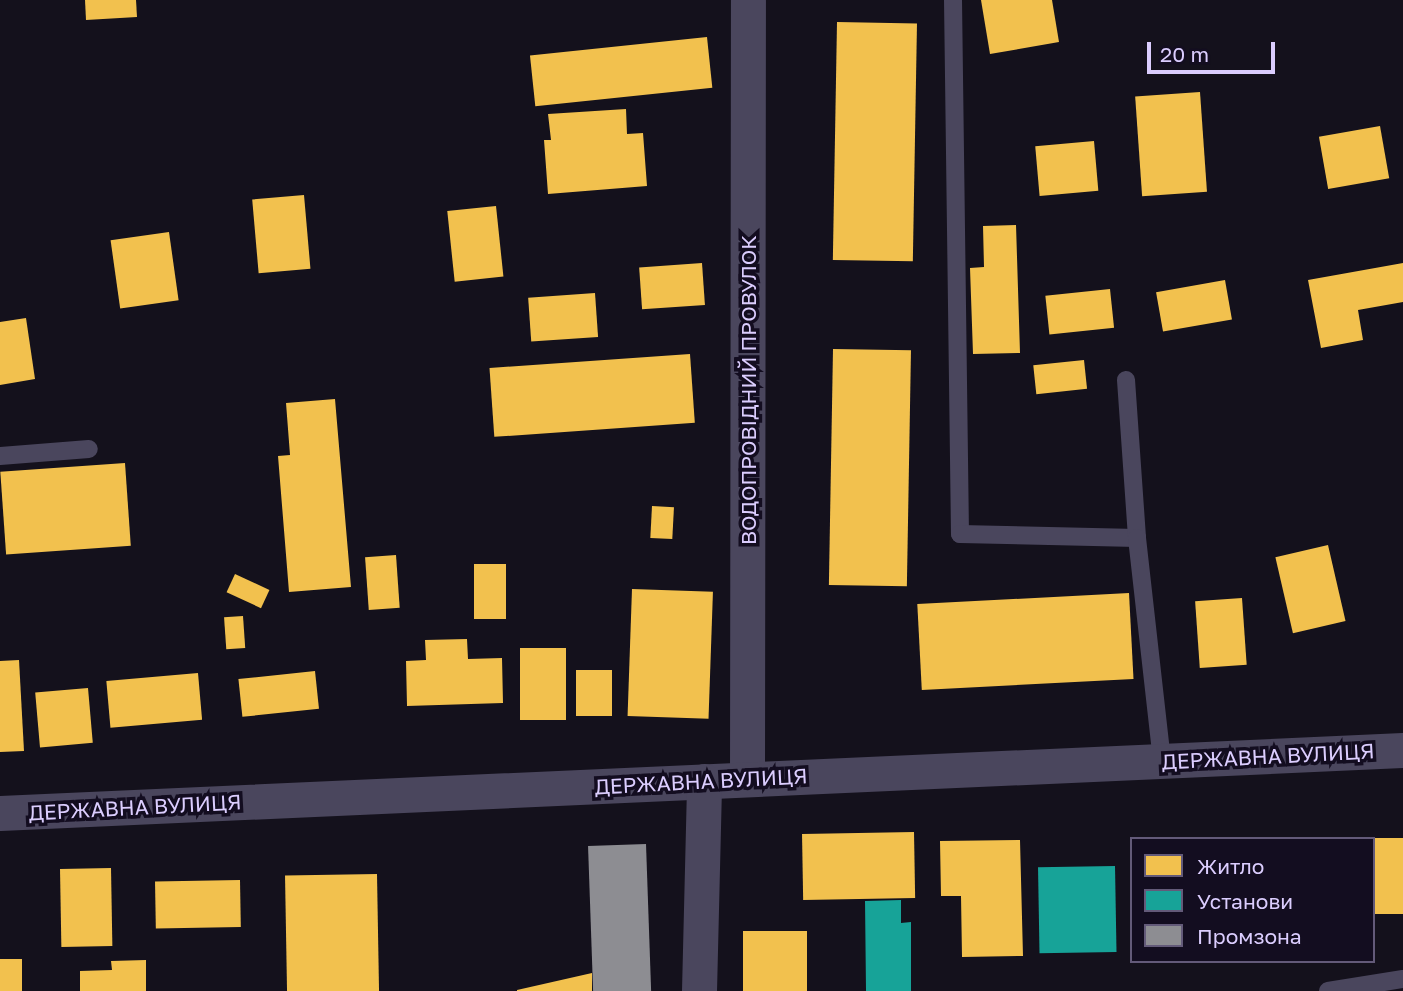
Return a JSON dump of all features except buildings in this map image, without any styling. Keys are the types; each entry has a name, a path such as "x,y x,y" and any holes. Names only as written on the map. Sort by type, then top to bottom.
{"street":[{"name":"ВОДОПРОВІДНИЙ ПРОВУЛОК","path":"747,779 748,0"},
{"name":"ДЕРЖАВНА ВУЛИЦЯ","path":"0,813 1403,750"},
{"path":"699,991 704,781"}],"lane":[{"path":"953,0 960,534 1137,538"},
{"path":"1126,380 1137,538 1162,761"},
{"path":"0,456 89,449"},
{"path":"1328,991 1403,979"}]}
